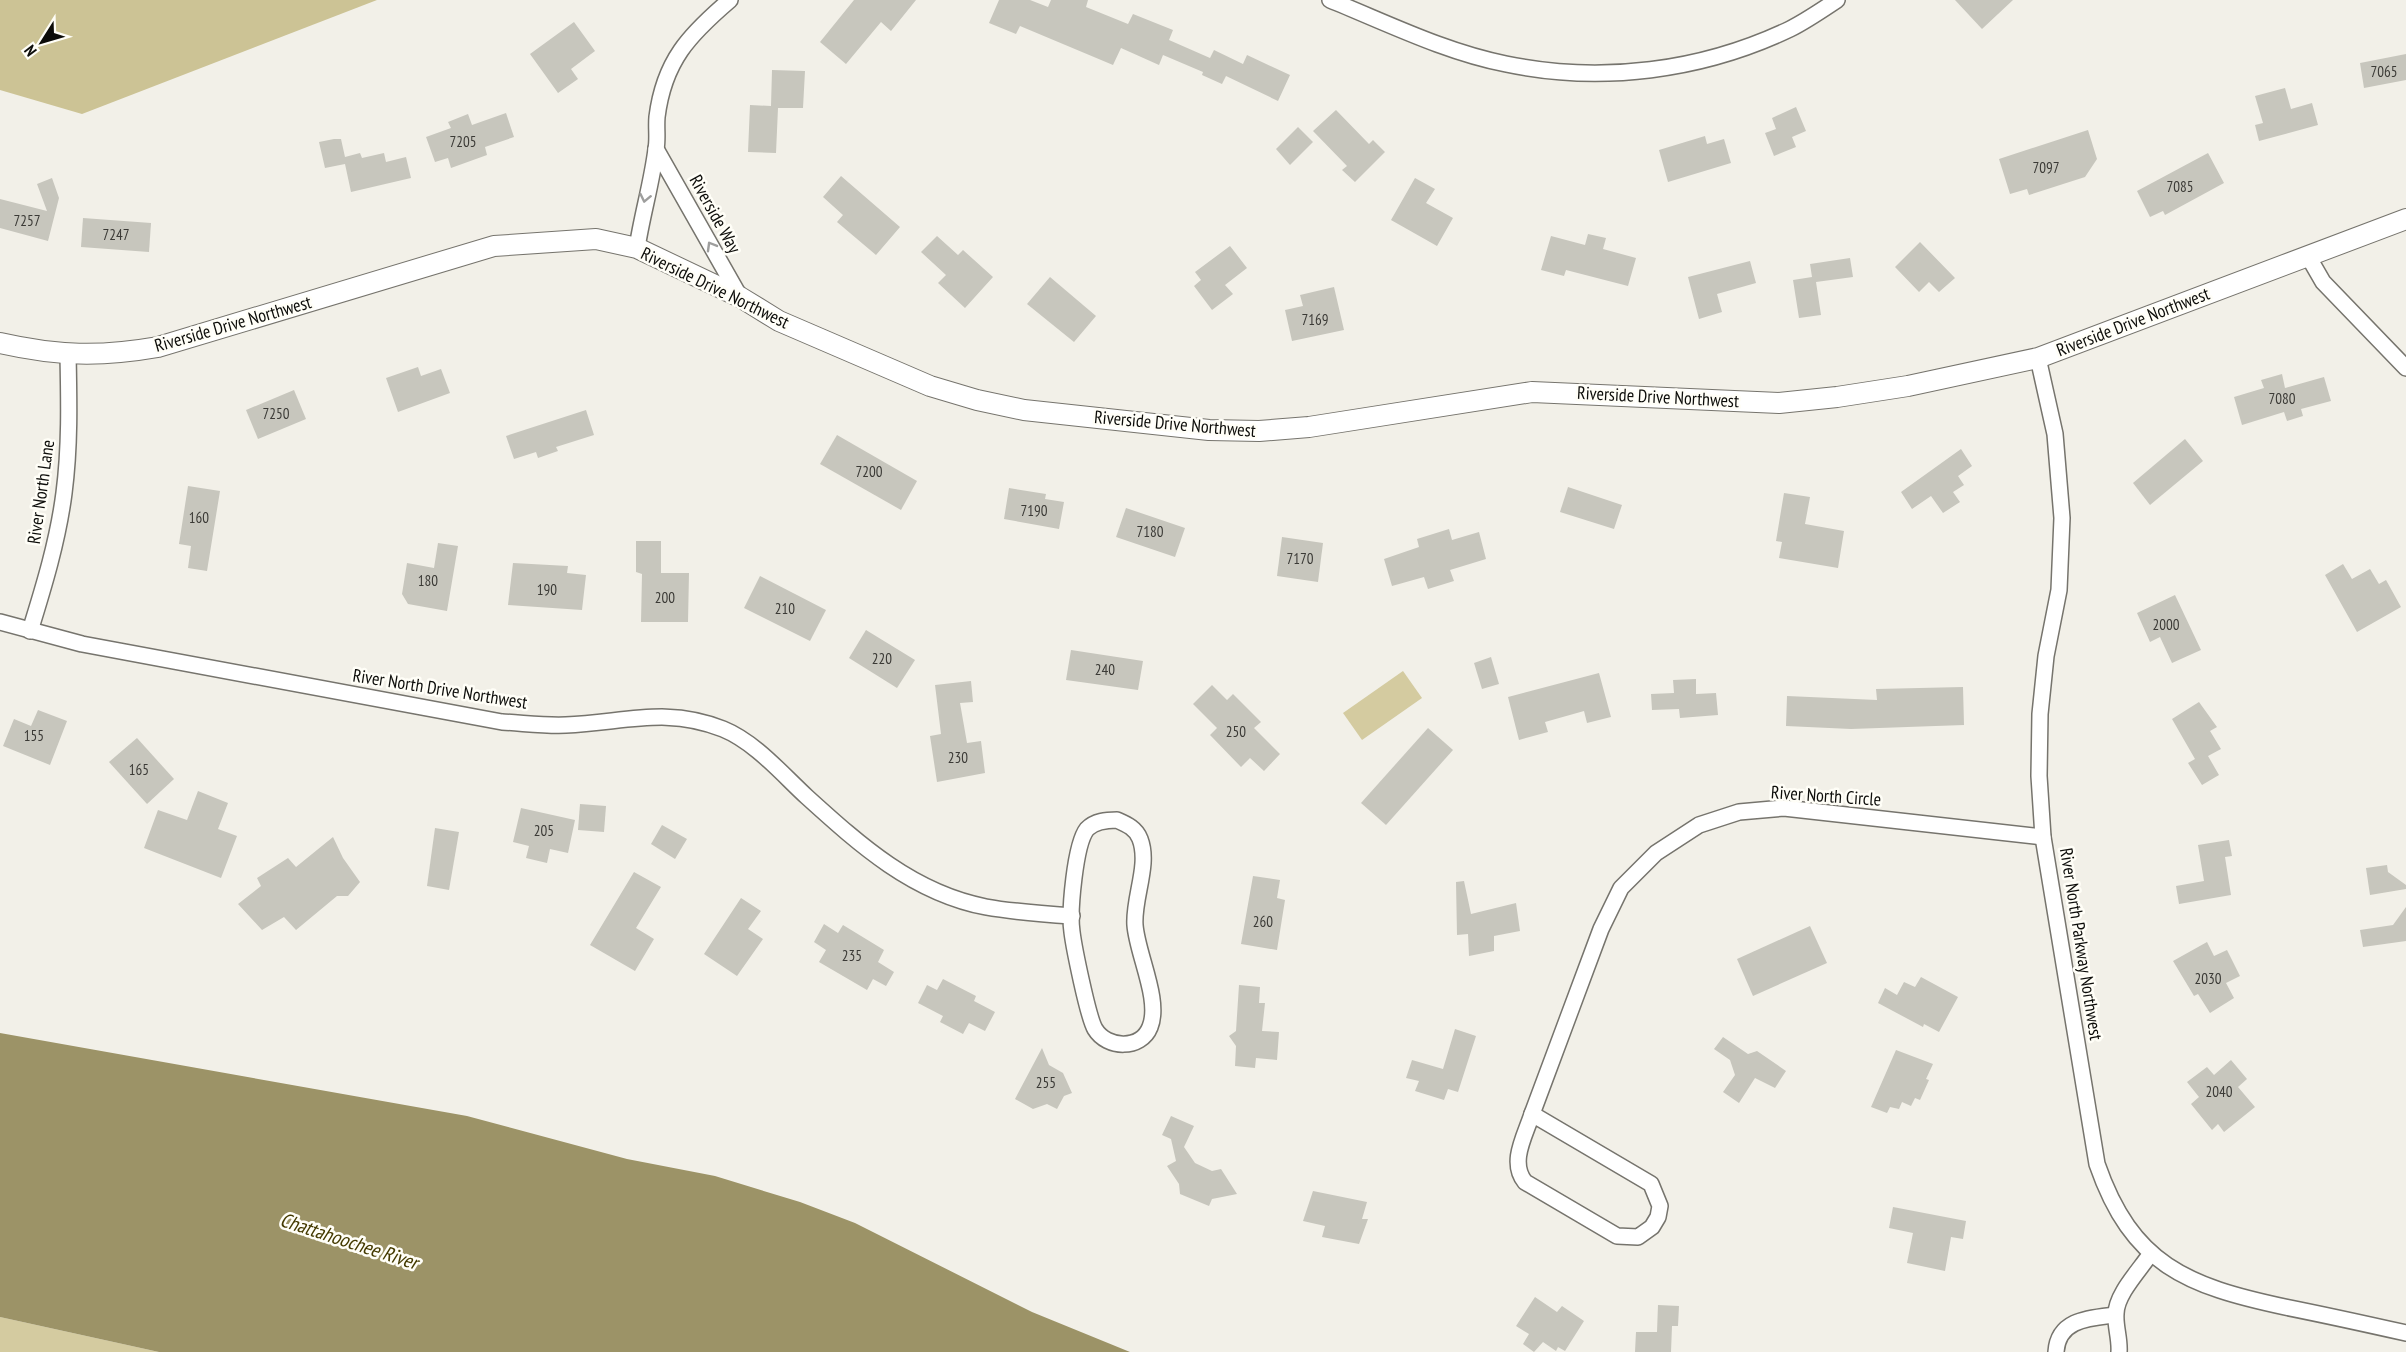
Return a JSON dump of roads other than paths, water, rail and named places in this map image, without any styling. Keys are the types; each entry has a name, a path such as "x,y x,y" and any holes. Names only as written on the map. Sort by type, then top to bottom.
{"street":[{"path":"637,248 656,149 657,117 665,79 678,53 694,32 730,0"},
{"path":"1330,0 1447,48 1505,64 1572,73 1625,73 1685,65 1736,51 1792,28 1837,0"},
{"name":"Riverside Way","path":"656,149 740,297"},
{"name":"Riverside Drive Northwest","path":"0,343 68,355 115,355 158,347 494,246 596,239 637,248 740,297 779,321 930,386 977,400 1023,410 1209,430 1259,431 1309,427 1532,392 1779,403 1826,399 1908,386 2038,358 2406,219"},
{"path":"2308,256 2323,282 2406,368"},
{"name":"River North Lane","path":"30,631 50,565 64,494 70,425 68,355"},
{"name":"River North Parkway Northwest","path":"2038,358 2055,434 2062,518 2059,590 2046,656 2040,714 2039,776 2043,837 2097,1164 2118,1213 2133,1234 2151,1253 2186,1278 2224,1294 2406,1333"},
{"name":"River North Drive Northwest","path":"0,622 82,644 502,722 565,725 660,715 700,720 726,730 749,744 866,849 915,882 946,896 984,907 1072,915"},
{"name":"River North Circle","path":"1532,1114 1651,1184 1660,1206 1658,1218 1652,1227 1638,1237 1617,1236 1525,1182 1518,1173 1517,1162 1532,1114 1601,929 1622,888 1656,853 1699,825 1739,812 1784,808 2043,837"},
{"path":"1117,820 1130,826 1140,838 1143,851 1135,924 1154,1013 1149,1029 1137,1041 1123,1045 1111,1043 1094,1028 1072,931 1072,915 1079,846 1088,829 1101,821 1117,820"},
{"path":"2119,1352 2120,1330 2115,1315 2119,1301 2151,1253"},
{"path":"2056,1352 2060,1335 2076,1322 2087,1317 2115,1315"}],"water":[{"name":"Chattahoochee River","path":"0,1033 467,1116 627,1159 715,1176 800,1202 855,1223 1032,1312 1130,1352 159,1352 0,1317"}]}
